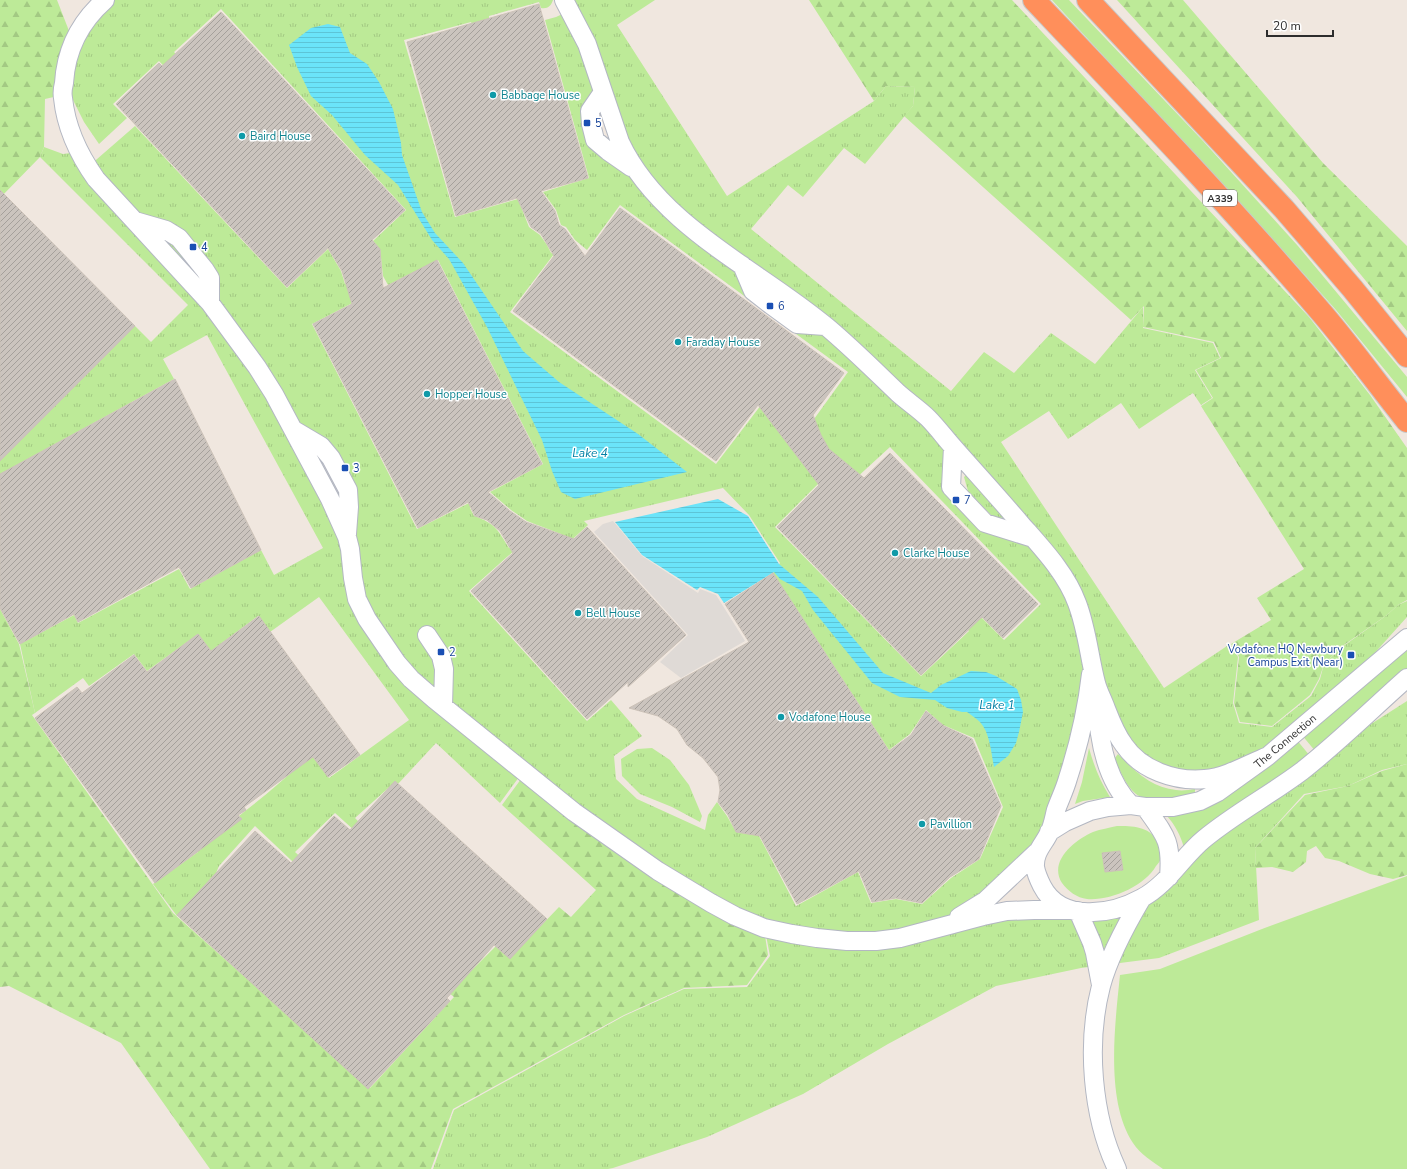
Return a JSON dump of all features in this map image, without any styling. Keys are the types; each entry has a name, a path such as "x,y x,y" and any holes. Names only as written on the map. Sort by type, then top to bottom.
{"highway":[{"name":"A339","path":"1034,0 1245,226 1322,312 1407,421"},
{"path":"1088,0 1284,209 1352,288 1407,356"}],"street":[{"path":"105,0 85,21 75,36 68,56 64,74 62,97 72,137 85,163 104,188 210,303 257,367 274,394 330,498 347,537 350,549 353,578 358,599 367,619 397,663 411,679 443,706 574,812 658,871 735,916 764,928 817,938 839,940 876,940 900,938 1007,911 1034,910 1085,912 1121,907 1142,898 1169,877 1203,840 1300,772 1342,737 1407,678"},
{"path":"564,0 588,44 620,142 635,170 674,212 710,243 803,308 846,343 901,396 928,418 1033,538 1071,588 1077,602 1086,634 1096,684 1097,715 1101,745 1113,779 1122,797 1138,806 1164,834 1168,844 1170,858 1169,877"},
{"path":"953,447 951,487 985,523 1033,538"},
{"path":"427,635 441,656 444,669 443,706"},
{"name":"The Connection","path":"1138,806 1173,807 1200,801 1218,792 1268,756 1407,638"},
{"path":"933,930 985,901 1037,852 1049,832 1068,778 1081,733 1092,664"},
{"path":"1096,684 1113,728 1125,747 1137,759 1166,775 1180,779 1206,779 1232,772 1268,756"},
{"path":"1342,737 1407,696"},
{"path":"1049,832 1065,822 1090,811 1108,806 1138,806"},
{"path":"1037,852 1035,866 1038,878 1044,889 1052,900 1060,906 1075,911 1086,929 1095,953 1101,986"},
{"path":"1117,1169 1103,1133 1097,1105 1094,1077 1094,1031 1101,986 1125,927 1142,898"}],"green space":[{"path":"0,0 57,0 71,36 58,96 45,99 44,147 40,157 0,198"},
{"path":"113,0 553,0 546,8 541,8 539,2 489,16 489,19 472,24 471,22 404,40 455,217 518,199 529,227 540,235 551,253 554,254 510,312 716,464 761,405 824,478 775,527 921,676 969,631 966,627 979,615 1004,640 1041,604 890,447 854,480 809,426 848,372 620,205 587,250 575,240 566,227 561,225 556,210 543,192 589,178 545,20 569,11 602,91 595,141 824,329 949,448 947,488 984,527 1032,540 1055,569 1090,663 1048,832 959,916 900,937 792,933 686,887 412,677 359,598 350,489 295,429 180,237 135,219 89,166 135,126 287,288 328,249 341,271 345,284 351,283 366,296 312,324 417,529 477,499 470,508 474,516 491,524 499,532 509,548 516,549 469,591 587,721 611,700 642,736 614,756 616,779 637,799 705,830 708,815 717,802 736,832 748,834 749,817 796,906 858,872 871,903 896,899 922,904 951,878 980,859 1003,807 974,738 943,725 926,710 910,734 889,750 773,573 780,563 749,515 723,488 584,521 588,525 553,557 549,548 561,534 527,521 511,510 490,492 543,464 438,260 388,285 383,276 380,249 373,241 406,210 221,9 174,52 197,77 185,89 159,61 113,104 127,118 99,144 84,122 72,98 69,75 75,48"},
{"path":"566,0 655,0 617,25 727,196 874,101 886,86 915,87 913,106 865,164 844,148 803,197 788,185 751,229 951,391 984,352 1014,373 1051,333 1095,364 1143,307 1143,328 1213,343 1220,358 1195,370 1212,398 1201,405 1193,393 1139,429 1121,403 1068,439 1049,411 1001,442 1164,688 1230,644 1238,657 1233,703 1239,723 1272,727 1311,696 1320,679 1324,664 1342,647 1387,615 1398,605 1407,601 1407,617 1345,686 1267,754 1205,777 1151,766 1115,727 1083,615 954,445 743,263 637,169"},
{"path":"809,0 1012,0 1309,317 1370,395 1407,448 1407,600 1341,647 1324,664 1319,679 1310,695 1272,726 1240,722 1234,703 1239,657 1231,644 1271,620 1257,598 1304,569 1201,406 1213,398 1196,370 1221,358 1214,342 1143,327 1144,306 1131,320 904,116 913,106 915,87 886,86 874,101"},
{"path":"1052,0 1069,0 1203,141 1298,246 1407,377 1407,397 1336,310 1288,256"},
{"path":"1117,0 1183,0 1323,163 1407,246 1407,331 1297,197"},
{"path":"44,147 63,154 78,152 210,303 329,499 352,578 396,663 522,773 500,803 436,743 398,784 395,782 355,818 361,824 355,831 335,813 295,852 317,872 310,878 255,826 219,866 216,873 177,916 153,884 198,852 195,849 255,803 311,754 329,778 409,720 319,597 270,632 258,616 211,651 198,634 147,671 134,654 89,686 83,678 35,713 20,644 74,615 78,623 179,569 190,589 261,550 274,575 323,548 207,335 163,359 174,379 0,474 0,455 135,326 151,342 188,305 40,157"},
{"path":"158,239 171,241 200,273 200,286"},
{"path":"967,474 1007,518 1004,519 992,516 968,491 964,477"},
{"path":"0,609 19,644 35,713 32,715 173,913 370,1088 454,997 449,993 496,946 510,958 559,907 571,917 596,890 502,805 524,775 764,929 768,955 747,985 684,988 624,1015 453,1109 431,1169 210,1169 121,1043 9,986 0,987"},
{"path":"1407,646 1407,671 1316,752 1301,734"},
{"path":"1407,701 1407,764 1382,770 1348,786 1304,794 1255,848 1259,920 1159,958 1081,968 996,986 888,1044 803,1094 707,1137 613,1168 433,1169 454,1110 624,1016 684,989 747,987 770,956 765,930 815,942 983,921 1103,916 1192,856 1346,740"},
{"path":"1296,739 1310,756 1184,848 1173,823 1167,816 1202,808"},
{"path":"652,748 670,760 689,785 702,816 700,822 672,807 640,794 622,776 621,759 637,749"},
{"path":"1089,748 1103,785 1110,797 1083,801 1075,804 1082,782"},
{"path":"1118,754 1137,772 1151,782 1167,789 1195,789 1195,794 1156,799 1141,797 1132,790 1123,777 1114,759"},
{"path":"1407,764 1407,875 1393,879 1370,874 1339,861 1325,858 1316,846 1307,851 1306,862 1293,872 1272,867 1256,868 1255,848 1305,795 1348,786 1382,771"},
{"path":"1117,826 1140,828 1154,836 1161,852 1159,862 1144,880 1116,895 1106,898 1087,899 1073,894 1062,883 1059,875 1058,867 1061,859 1079,840 1093,832"},
{"path":"1407,876 1407,1169 1163,1169 1139,1151 1124,1126 1118,1106 1115,1084 1114,1062 1116,1016 1120,975 1160,969 1262,929"}],"shaded area":[{"path":"613,521 642,556 698,593 700,589 716,595 745,641 681,678 660,662 688,635 594,532 603,524"}],"water":[{"name":"Lake 4","path":"328,24 340,27 350,53 367,64 379,82 393,109 401,143 402,155 422,212 435,233 463,263 523,351 559,382 638,434 687,472 575,499 561,492 552,471 542,440 487,327 449,259 432,240 398,185 365,155 332,115 311,96 297,67 289,45 311,28"},
{"name":"Lake 1","path":"718,499 748,516 779,564 818,597 883,673 931,693 941,685 971,671 986,672 996,676 1017,689 1023,712 1016,743 1008,756 994,767 990,743 986,732 980,722 967,712 947,708 935,700 900,697 872,683 813,610 802,591 780,579 774,572 724,603 718,594 700,587 697,590 642,555 615,522"}],"building":[{"path":"539,4 588,178 541,191 555,211 559,225 565,229 585,256 620,208 844,373 813,415 821,435 829,449 864,478 890,453 1038,604 1003,638 982,617 921,675 777,527 819,485 758,405 716,461 513,311 554,256 541,234 531,227 517,198 456,216 407,42"},
{"path":"221,12 405,210 372,240 380,249 383,288 437,260 542,464 488,492 510,511 526,522 574,539 587,527 686,635 628,687 628,682 587,719 471,591 513,553 500,531 487,520 475,516 468,502 418,528 313,324 352,304 342,271 328,248 287,287 116,104 159,63 162,66"},
{"path":"0,190 135,326 0,461"},
{"path":"175,379 261,550 191,588 179,567 78,622 74,614 20,644 0,608 0,474"},
{"name":"Vodafone House","path":"773,573 889,751 911,735 926,711 944,726 972,739 1001,806 979,859 950,877 922,903 896,898 872,902 859,871 797,904 760,836 736,832 728,815 718,802 720,790 718,777 703,758 687,745 677,729 658,716 629,708 749,642 725,604"},
{"path":"259,616 360,755 328,777 313,757 244,807 246,810 238,815 242,819 155,883 35,718 77,687 82,693 134,655 147,672 198,634 211,651"},
{"path":"395,781 547,919 510,959 494,945 447,998 450,1001 368,1089 177,915 255,831 291,863 334,816 350,830"},
{"path":"1120,851 1123,870 1105,872 1102,853"}],"place":[{"name":"Babbage House","path":"493,95"},
{"name":"5","path":"587,123"},
{"name":"Baird House","path":"242,136"},
{"name":"4","path":"193,247"},
{"name":"6","path":"770,306"},
{"name":"Faraday House","path":"678,342"},
{"name":"Hopper House","path":"427,394"},
{"name":"3","path":"345,468"},
{"name":"7","path":"956,500"},
{"name":"Clarke House","path":"895,553"},
{"name":"Bell House","path":"578,613"},
{"name":"2","path":"441,652"},
{"name":"Vodafone HQ Newbury Campus Exit (Near)","path":"1351,655"},
{"name":"Vodafone House","path":"781,717"},
{"name":"Pavillion","path":"922,824"}]}
